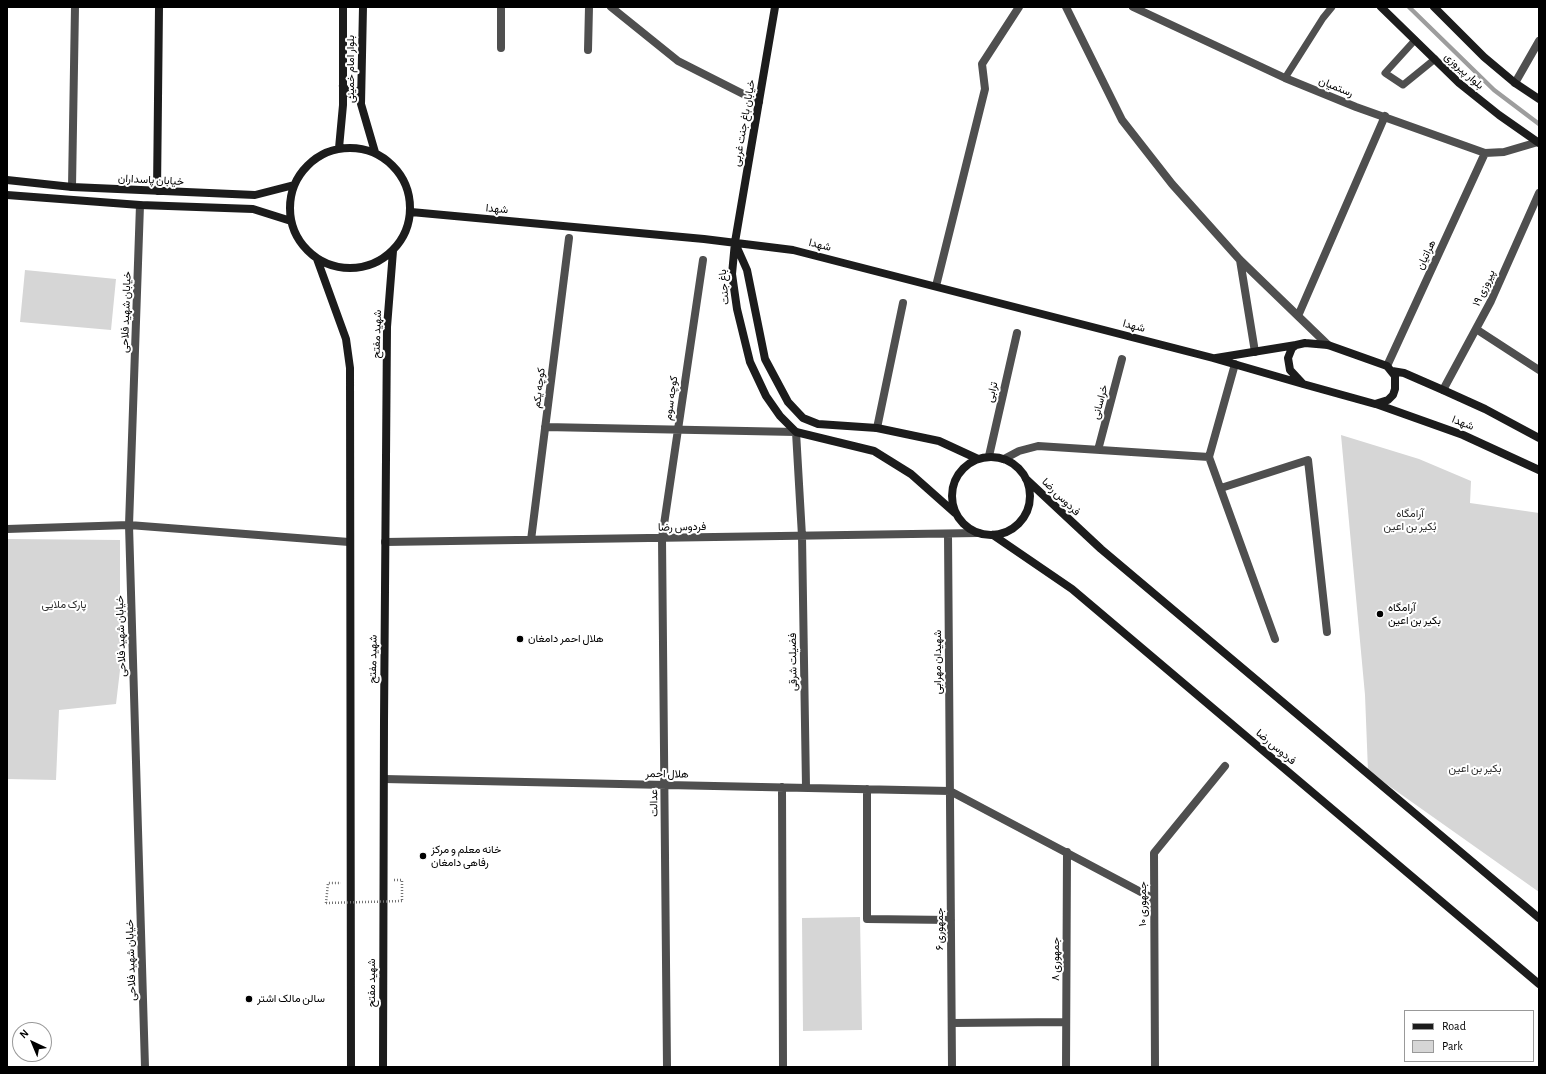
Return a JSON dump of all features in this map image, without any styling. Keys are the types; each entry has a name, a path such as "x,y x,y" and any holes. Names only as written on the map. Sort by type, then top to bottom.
{"street":[{"path":"72,187 75,7"},
{"path":"157,191 159,7"},
{"name":"بلوار امام خمینی","path":"339,148 343,105 344,7"},
{"name":"بلوار امام خمینی","path":"363,7 361,104 376,152"},
{"path":"501,7 501,48"},
{"path":"588,50 589,7"},
{"path":"611,7 678,60 759,102"},
{"name":"خیابان باغ جنت غربی","path":"735,242 775,7"},
{"path":"936,286 985,89 982,64 1019,7"},
{"path":"1066,7 1122,120 1172,184 1240,260 1328,344"},
{"name":"رستمیان","path":"1133,7 1284,78 1485,153 1504,152 1539,142"},
{"name":"بلوار پیروزی","path":"1381,7 1458,83 1499,115 1539,142"},
{"path":"1434,7 1484,57 1515,83 1539,99"},
{"path":"1515,83 1539,41"},
{"path":"343,86 347,92 353,94 361,89"},
{"path":"1298,316 1385,116"},
{"path":"339,148 357,148 376,152 388,160 398,170 406,183 410,197 411,212 408,226 402,239 393,251 380,261 365,267 348,269 332,266 317,259 305,249 296,236 291,221 290,209 294,185 300,174 310,162 324,154 339,148"},
{"name":"هراتیان","path":"1389,368 1485,153"},
{"name":"خیابان پاسداران","path":"7,180 72,187 255,195 294,185"},
{"name":"پیروزی ۱۹","path":"1443,390 1490,301 1539,193"},
{"path":"7,194 140,205 253,210 291,221"},
{"name":"خیابان شهید فلاحی","path":"140,205 129,525 144,1067"},
{"name":"شهدا","path":"411,212 735,242 793,250 1213,358 1375,404 1463,435 1539,470"},
{"name":"کوچه یکم","path":"531,540 570,238"},
{"name":"باغ جنت","path":"735,242 748,270 765,359 788,402 804,418 818,424 877,428 939,441 978,459"},
{"name":"باغ جنت","path":"735,242 732,274 737,309 750,362 766,396 780,416 796,432"},
{"name":"شهید مفتح","path":"383,1067 387,327 393,251"},
{"name":"شهید مفتح","path":"317,259 342,324 349,352 351,1067"},
{"name":"کوچه سوم","path":"662,538 702,260"},
{"path":"1240,260 1255,352"},
{"path":"877,428 903,302"},
{"path":"1476,329 1539,370"},
{"name":"ترابی","path":"989,456 1017,333"},
{"name":"شهدا","path":"1213,358 1316,342 1328,344 1404,373 1443,390 1539,438"},
{"path":"1296,345 1290,353 1288,364 1294,375 1302,384"},
{"name":"خراسانی","path":"1098,450 1122,359"},
{"path":"1235,364 1209,457 1276,639"},
{"path":"1375,404 1388,400 1392,395 1396,383 1389,368"},
{"path":"545,427 796,432 874,451 911,474 955,513 965,526 978,533 993,535 1008,531 1020,522 1028,509 1030,493 1026,479 1017,466 1004,459 989,456 978,459 967,465 958,475 952,487 952,500 955,513"},
{"name":"فضیلت شرقی","path":"796,432 802,536 806,787"},
{"path":"1004,459 1019,451 1038,446 1209,457"},
{"path":"1221,488 1308,460 1327,632"},
{"name":"فردوس رضا","path":"1026,479 1101,549 1539,918"},
{"path":"7,529 129,525 349,542"},
{"name":"فردوس رضا","path":"385,542 978,533"},
{"name":"شهیدان مهرابی","path":"948,534 950,791"},
{"name":"فردوس رضا","path":"993,535 1072,589 1539,984"},
{"name":"عدالت","path":"662,538 667,1067"},
{"name":"جمهوری ۱۰","path":"1155,1067 1154,853 1224,766"},
{"name":"هلال احمر","path":"384,779 950,791"},
{"path":"782,787 783,1067"},
{"path":"867,789 867,919 951,920"},
{"path":"950,791 1154,899"},
{"name":"جمهوری ۶","path":"950,791 952,1067"},
{"name":"جمهوری ۸","path":"1066,1067 1067,852"},
{"path":"952,1023 1066,1022"}],"lane":[{"path":"1284,78 1323,18 1332,7"},
{"path":"1415,40 1385,74 1403,85 1435,59"}],"path":[{"path":"328,883 326,903 402,901 402,880"}],"green space":[{"path":"25,270 116,279 111,330 20,322"},
{"path":"1341,435 1419,459 1471,481 1470,503 1539,513 1539,892 1368,771 1365,695"},
{"name":"پارک ملایی","path":"7,539 120,540 120,670 116,704 59,710 56,780 7,779"},
{"path":"860,917 862,1030 803,1031 802,918"}],"waterway":[{"path":"1409,7 1494,90 1539,124"}],"place":[{"name":"آرامگاه بکیر بن اعین","path":"1380,614"},
{"name":"هلال احمر دامغان","path":"520,639"},
{"name":"خانه معلم و مرکز رفاهی دامغان","path":"423,856"},
{"name":"سالن مالک اشتر","path":"249,999"}],"park label":[{"name":"آرامگاه بُکیر بن اعین","path":"1410,520"},
{"name":"بکیر بن اعین","path":"1475,769"}]}
